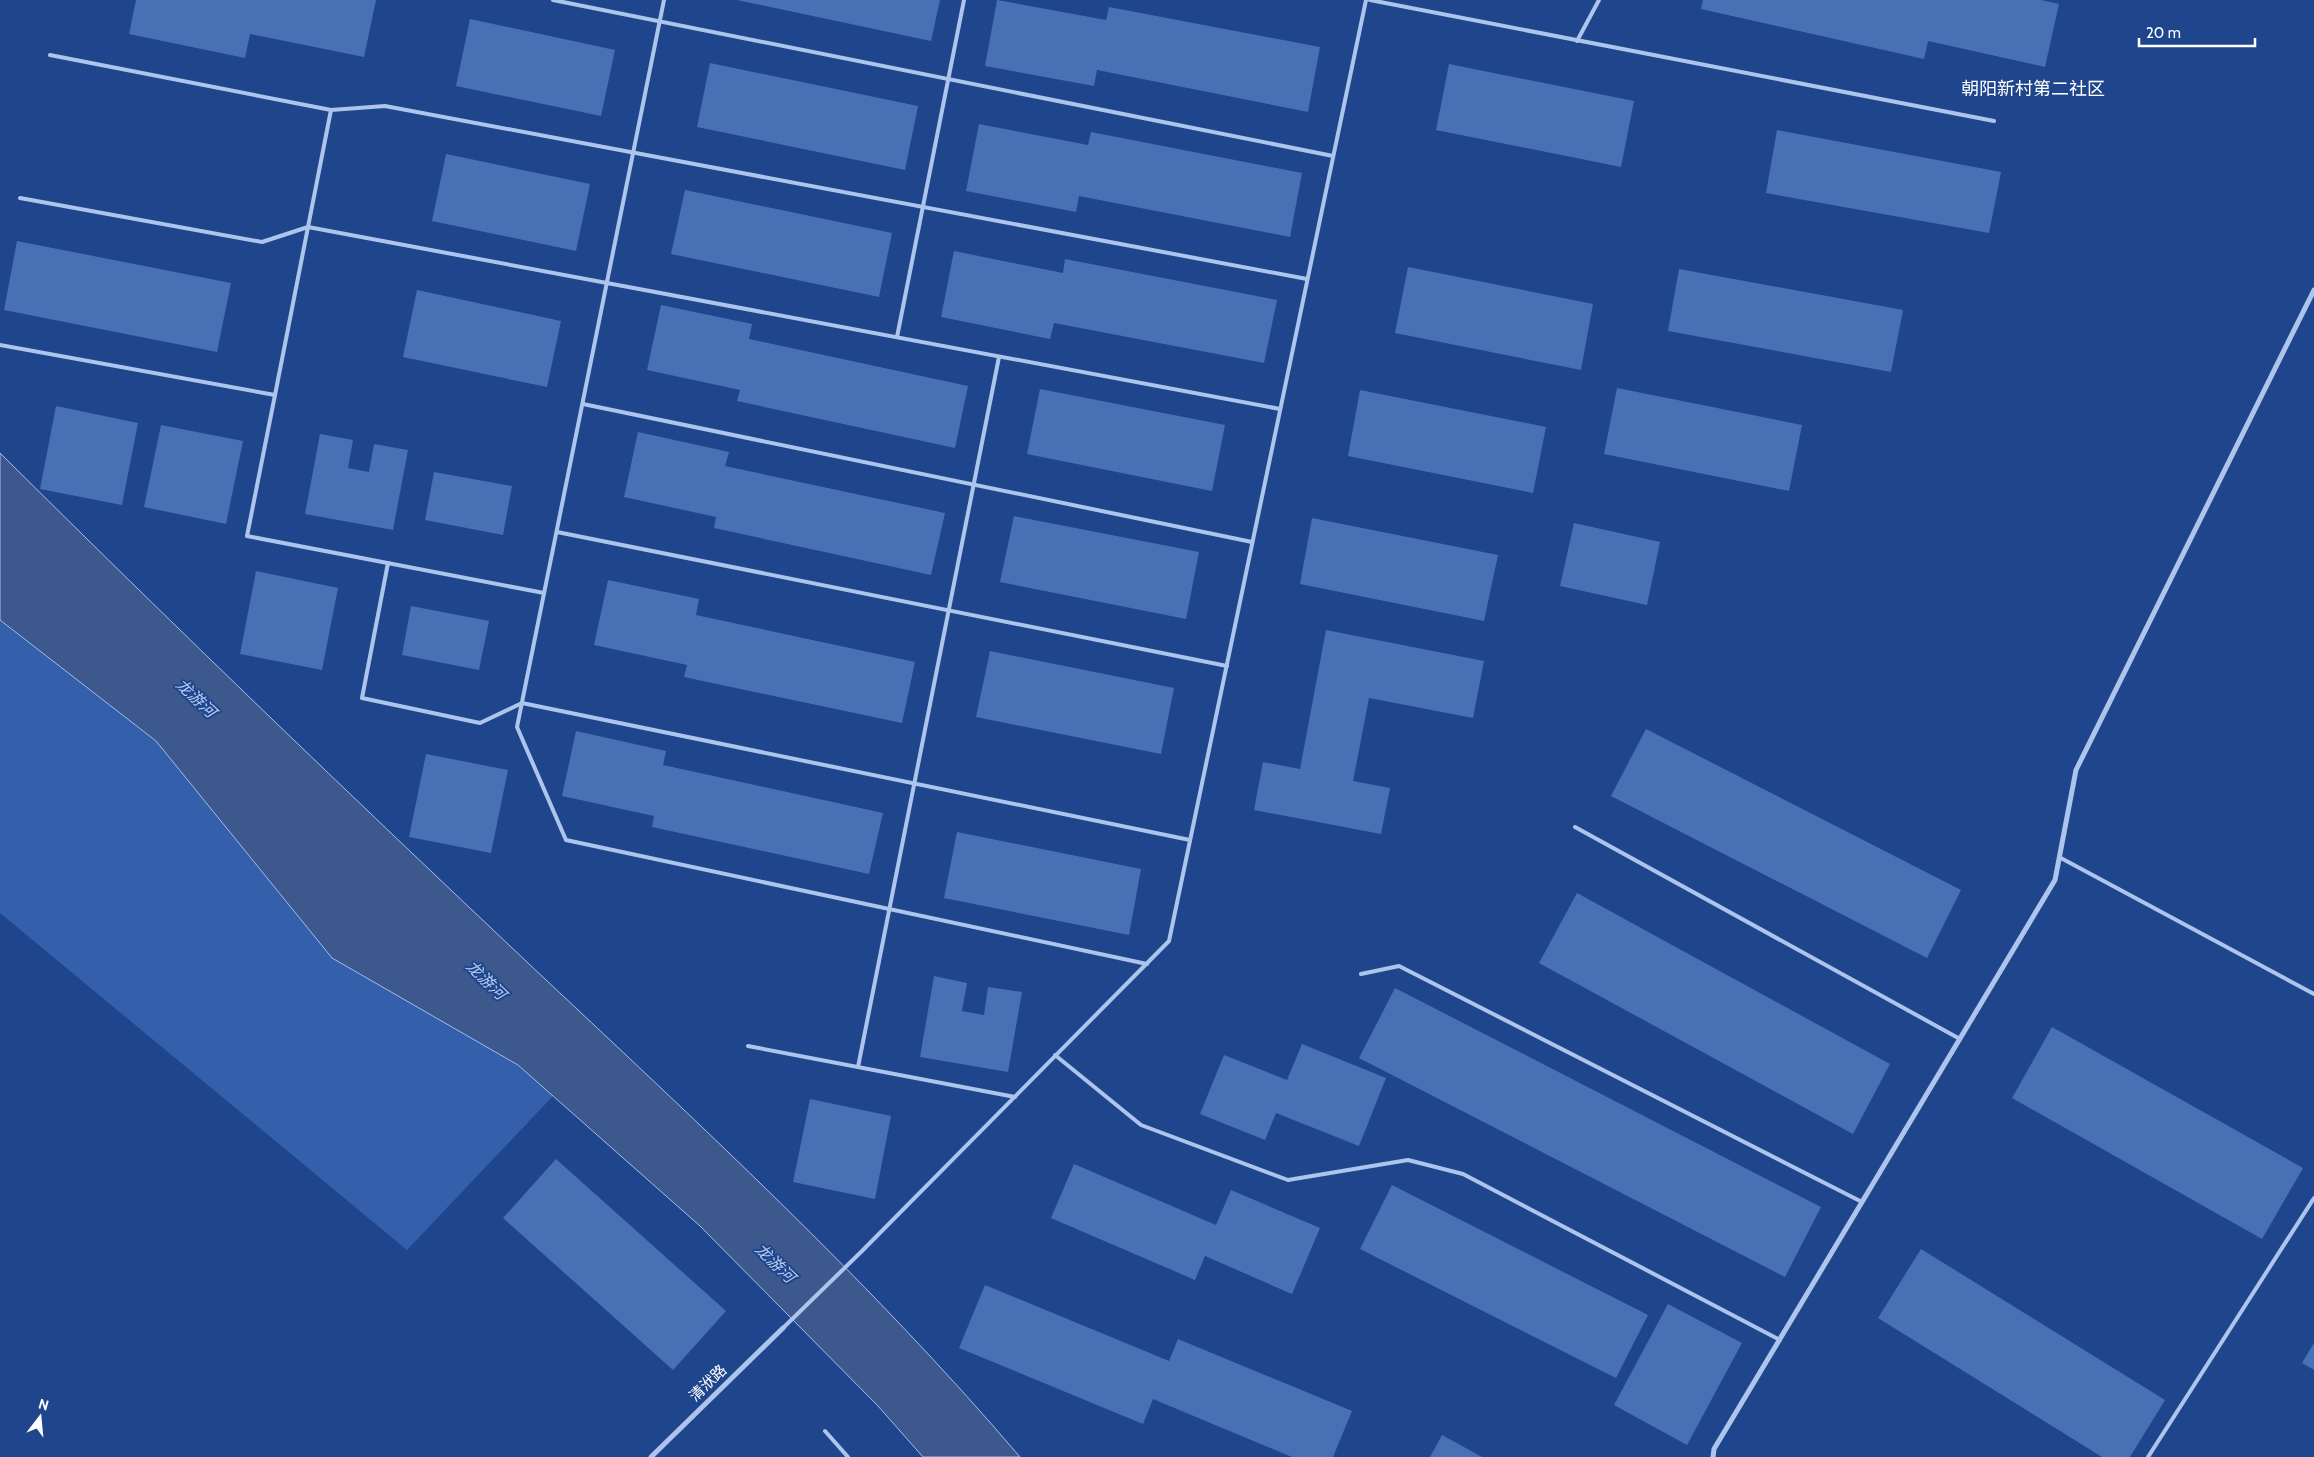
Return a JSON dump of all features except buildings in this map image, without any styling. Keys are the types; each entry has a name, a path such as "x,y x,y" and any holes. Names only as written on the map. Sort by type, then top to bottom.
{"street":[{"path":"1713,1457 1714,1449 2055,880 2076,770 2314,290"},
{"name":"清洑路","path":"651,1457 783,1328"}],"lane":[{"path":"553,0 1333,156"},
{"path":"664,0 517,727 566,840 1147,964"},
{"path":"897,338 964,0"},
{"path":"783,1328 862,1251 1169,941 1366,0"},
{"path":"1370,0 1994,121"},
{"path":"1576,41 1599,0"},
{"path":"50,55 331,110 385,106 1307,279"},
{"path":"331,110 247,536 544,593"},
{"path":"20,198 262,242 308,227 1280,409"},
{"path":"0,345 275,395"},
{"path":"858,1067 999,356"},
{"path":"583,404 1252,542"},
{"path":"557,532 1226,666"},
{"path":"388,563 362,698 480,723 522,703 1190,840"},
{"path":"1575,827 1960,1039"},
{"path":"2059,857 2314,994"},
{"path":"1361,974 1399,966 1862,1202"},
{"path":"748,1046 1015,1097"},
{"path":"1055,1055 1141,1125 1288,1180 1408,1160 1463,1174 1780,1340"},
{"path":"2148,1457 2314,1198"},
{"path":"825,1431 848,1457"}],"shaded area":[{"path":"0,524 553,1096 407,1250 0,913"}],"water":[{"name":"龙游河","path":"0,453 461,900 781,1203 903,1328 1020,1457 923,1457 878,1406 700,1226 518,1065 332,958 156,741 0,620"}],"district":[{"name":"朝阳新村第二社区","path":"2033,89"}]}
